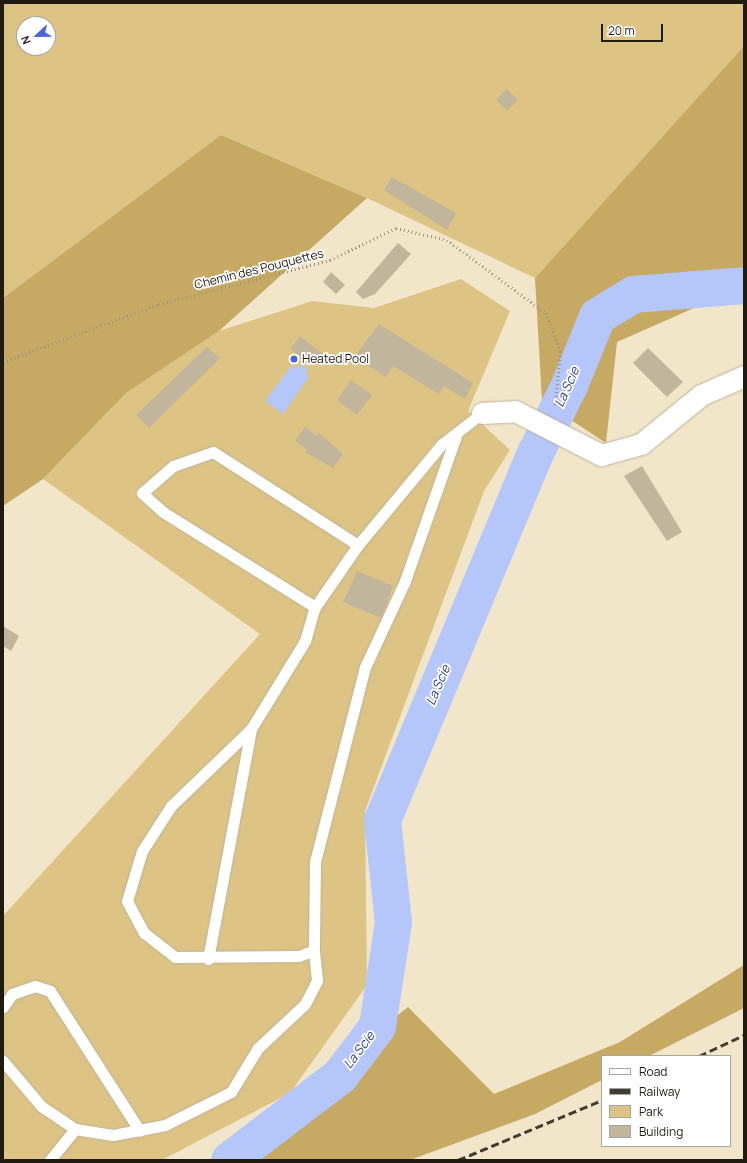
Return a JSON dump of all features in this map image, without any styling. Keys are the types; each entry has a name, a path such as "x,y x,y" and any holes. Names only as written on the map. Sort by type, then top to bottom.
{"street":[{"path":"482,413 515,411 601,455 640,444 701,395 744,376"}],"lane":[{"path":"314,950 300,956 208,959 175,957 144,933 127,901 142,851 171,806 251,729 305,641 315,607 358,545 442,444 482,413"},
{"path":"3,1061 41,1106 75,1130 113,1135 140,1131 165,1125 231,1092 258,1048 305,1004 317,980 314,950 315,862 365,667 404,581 457,433"},
{"path":"315,607 163,512 142,493 173,466 213,452 358,545"},
{"path":"208,959 251,729"},
{"path":"3,1007 12,994 35,986 50,990 140,1131"},
{"path":"50,1160 75,1130"}],"path":[{"name":"Chemin des Pouquettes","path":"3,362 159,304 330,260 396,228 447,240 546,313 561,352 553,430"}],"green space":[{"path":"3,3 744,3 744,46 535,278 367,198 221,135 3,298"},
{"path":"461,279 510,311 468,411 510,450 484,491 365,811 367,985 290,1093 162,1160 3,1160 3,916 260,634 43,479 125,394 219,331 312,301 374,308"}],"shaded area":[{"path":"744,46 744,286 617,342 606,443 542,401 535,278"},
{"path":"221,135 367,198 219,331 125,394 43,479 3,506 3,298"},
{"path":"744,965 744,1008 651,1055 601,1055 601,1081 535,1114 410,1160 214,1160 408,1007 494,1094 620,1042"}],"water":[{"path":"300,364 308,370 305,374 309,377 283,414 265,401 292,365 297,369"}],"building":[{"path":"507,89 518,100 507,111 496,99"},
{"path":"392,177 456,213 447,230 384,190"},
{"path":"398,243 411,254 375,294 363,299 356,292"},
{"path":"331,272 345,285 336,294 323,282"},
{"path":"379,324 473,383 465,399 444,386 439,394 393,366 386,377 354,357"},
{"path":"300,336 323,354 318,361 307,353 303,358 290,349"},
{"path":"207,347 220,358 149,428 136,415"},
{"path":"648,348 683,382 667,397 633,363"},
{"path":"351,380 372,395 357,415 337,400"},
{"path":"305,427 317,436 319,433 343,454 333,468 305,452 307,450 295,441"},
{"path":"642,466 682,532 667,541 624,476"},
{"path":"357,571 393,586 381,618 343,602"},
{"path":"3,626 19,636 11,651 3,646"}],"waterway":[{"name":"La Scie","path":"229,1160 340,1075 377,1026 393,922 382,820 535,453 569,385 597,316 633,294 744,285"}],"railway":[{"path":"701,1055 744,1035"},
{"path":"458,1160 601,1100"}],"place":[{"name":"Heated Pool","path":"294,359"}]}
